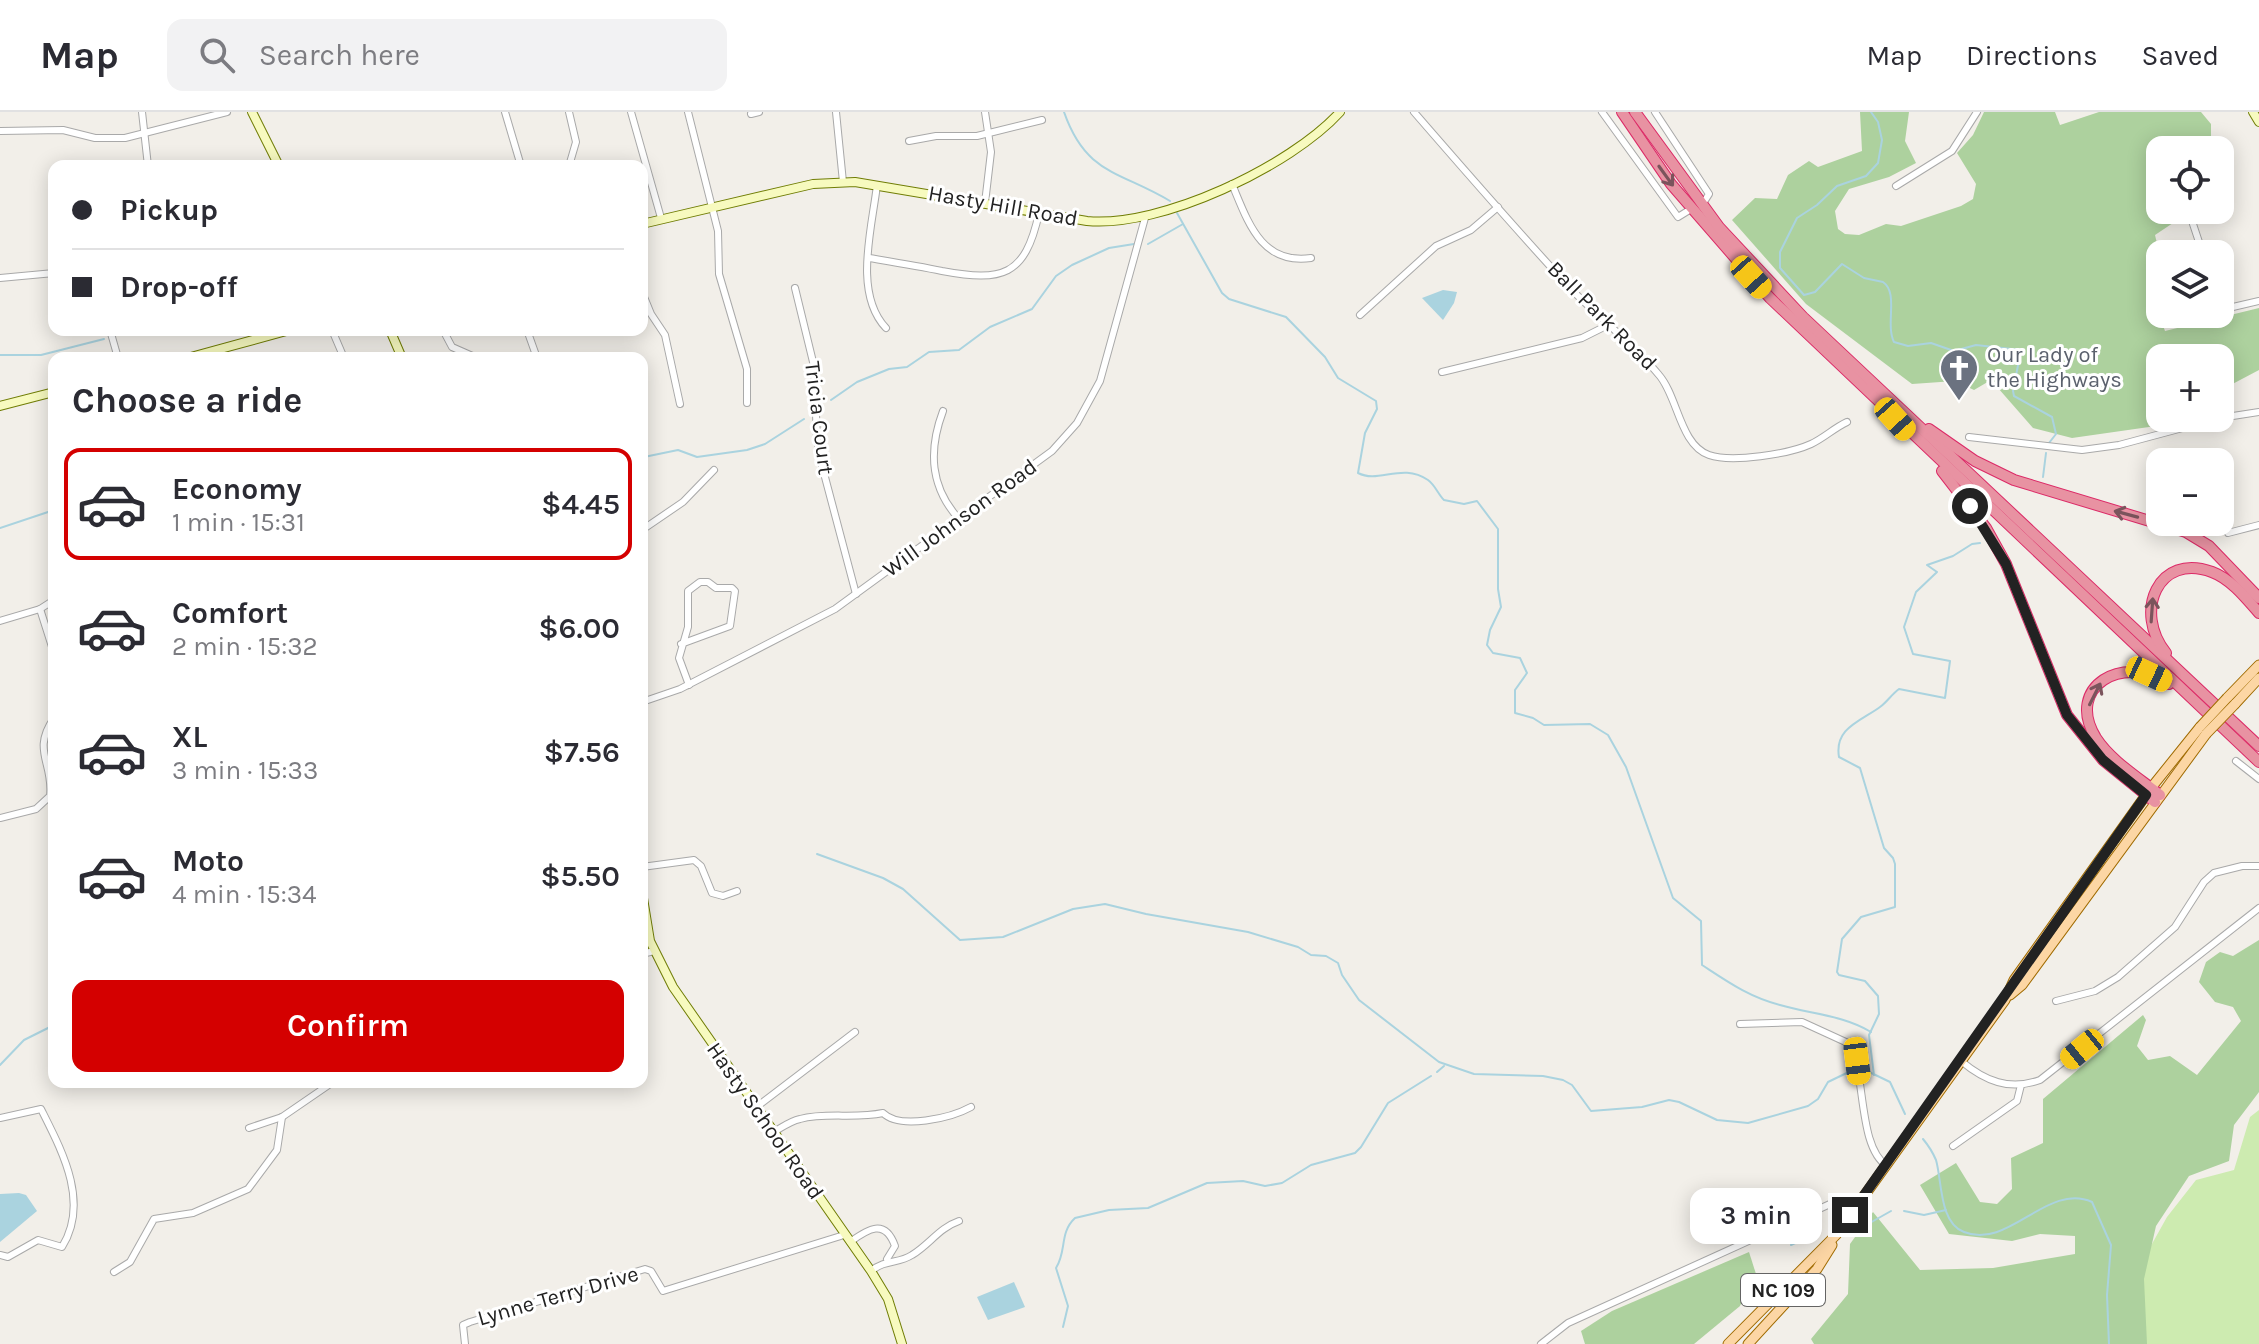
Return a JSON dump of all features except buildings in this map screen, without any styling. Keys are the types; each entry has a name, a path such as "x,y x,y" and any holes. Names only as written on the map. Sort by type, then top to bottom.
{"highway":[{"path":"1622,112 1770,298 2259,762"},
{"path":"1635,112 1697,207 1767,279 2259,746"},
{"path":"1891,400 1975,461 2014,480 2186,532 2209,546 2259,598"},
{"path":"1895,419 1953,483 1986,528 2006,564 2067,715 2103,760 2153,795"},
{"path":"2184,677 2152,630 2150,601 2156,588 2167,578 2179,571 2195,569 2212,572 2241,593 2259,613"},
{"path":"2153,795 2095,737 2088,710 2091,694 2110,675 2137,670 2164,681 2189,698"}],"main road":[{"name":"NC 109","path":"1748,1344 1817,1269 1836,1235 2005,1000 2014,980 2153,795 2259,665"},
{"name":"NC 109","path":"2231,701 2259,678"},
{"name":"NC 109","path":"1728,1344 1836,1235"}],"street":[{"path":"142,112 147,160"},
{"path":"0,131 63,130 111,139 227,112"},
{"path":"252,112 276,160"},
{"path":"505,112 519,160"},
{"path":"569,112 576,142 571,160"},
{"path":"631,112 645,160"},
{"path":"688,112 719,240 719,274 747,369 747,403"},
{"path":"836,112 843,182"},
{"path":"985,112 990,134 985,203"},
{"name":"Hasty Hill Road","path":"648,222 813,184 843,182 1106,223 1145,218 1232,184 1289,155 1323,131 1340,112"},
{"name":"Ball Park Road","path":"1414,112 1608,325 1662,378 1698,450 1707,455 1734,458 1794,450 1821,439 1847,422"},
{"path":"1602,112 1678,217 1697,207 1709,194 1703,180 1655,112"},
{"path":"1896,186 1952,151 1977,112"},
{"path":"2253,112 2259,122"},
{"path":"909,141 990,134 1042,120"},
{"path":"648,172 661,218"},
{"path":"1232,184 1262,245 1278,256 1311,258"},
{"path":"877,185 868,283 873,308 886,328"},
{"path":"1360,315 1436,246 1471,230 1498,207"},
{"path":"869,258 972,276 999,275 1015,267 1026,255 1039,213"},
{"name":"Will Johnson Road","path":"648,700 689,685 835,609 1052,451 1077,423 1094,394 1145,218"},
{"path":"0,278 48,274"},
{"name":"Tricia Court","path":"795,288 814,366 821,462 856,594"},
{"path":"2234,307 2259,301"},
{"path":"648,307 665,335 680,404"},
{"path":"1442,372 1582,338 1608,325"},
{"path":"209,352 268,336"},
{"path":"446,336 452,347 463,352"},
{"path":"0,406 48,394"},
{"path":"943,411 933,451 934,473 942,498 959,519"},
{"path":"2234,416 2259,412"},
{"path":"1969,437 2082,450 2128,443 2168,432"},
{"path":"648,526 683,502 714,470"},
{"path":"2234,531 2259,525"},
{"path":"681,644 730,626 735,591 732,588 716,588 708,582 700,582 688,591 688,627 681,644 679,658 689,685"},
{"path":"0,621 48,604"},
{"path":"40,609 48,634"},
{"path":"48,727 42,751 48,773"},
{"path":"2236,761 2259,779"},
{"path":"0,818 36,809 48,798"},
{"path":"648,866 694,860 701,866 712,893 723,896 737,891"},
{"path":"2056,1001 2095,991 2118,977 2175,927 2204,882 2214,873 2242,866 2259,866"},
{"path":"1961,1061 1989,1081 2021,1085 2040,1080 2259,908"},
{"name":"Hasty School Road","path":"648,922 654,951 673,987 871,1271 889,1302 902,1344"},
{"path":"648,952 654,951"},
{"path":"1740,1024 1802,1022 1850,1044 1857,1061 1874,1153 1887,1166"},
{"path":"755,1108 855,1032"},
{"path":"1953,1146 2017,1101 2021,1085"},
{"path":"249,1128 282,1117 324,1088"},
{"path":"772,1133 812,1116 850,1118 883,1113 889,1119 905,1124 971,1107"},
{"path":"0,1118 41,1109 74,1190 72,1219 62,1247 38,1240 8,1257 0,1255"},
{"path":"114,1272 130,1262 154,1219 193,1213 248,1189 277,1150 282,1117"},
{"path":"1541,1344 1568,1323 1830,1204"},
{"path":"871,1271 884,1262 914,1254 946,1226 959,1221"},
{"path":"847,1239 874,1227 887,1231 895,1246 884,1262"},
{"name":"Lynne Terry Drive","path":"465,1344 463,1325 470,1322 645,1269 651,1271 663,1291 847,1239"}],"green space":[{"path":"1860,112 1909,112 1905,141 1916,163 1889,177 1849,189 1835,211 1838,229 1845,234 1859,235 1886,224 1901,226 1973,199 1976,184 1957,153 1973,135 1984,112 2055,112 2060,125 2099,112 2201,112 2211,124 2211,136 2146,136 2146,224 2172,224 2155,235 2156,240 2146,240 2146,328 2164,328 2165,331 2177,328 2234,328 2234,314 2259,308 2259,370 2234,383 2234,344 2146,344 2146,427 2072,438 2033,428 1991,380 1974,390 1955,381 1912,384 1806,304 1732,220 1755,198 1777,199 1788,175 1809,161 1818,167 1862,151"},
{"path":"2259,940 2259,1092 2234,1125 2229,1161 2189,1176 2156,1226 2144,1279 2147,1344 1814,1344 1811,1339 1848,1294 1850,1244 1873,1212 1920,1270 1993,1268 2075,1254 2075,1236 2040,1234 2012,1241 1949,1234 1920,1185 1956,1163 1980,1202 1997,1204 2012,1189 2011,1158 2043,1143 2043,1099 2143,1015 2146,1020 2137,1046 2148,1060 2170,1056 2197,1075 2241,1021 2233,1007 2215,1002 2199,982 2206,962 2220,952 2233,956"},
{"path":"2259,1110 2259,1344 2143,1344 2143,1260 2167,1217 2196,1180 2234,1170 2250,1117"},
{"path":"1749,1252 1756,1274 1740,1306 1694,1344 1585,1344 1581,1331 1612,1311"}],"water":[{"path":"1443,290 1457,292 1443,320 1422,298"},
{"path":"0,1194 26,1195 37,1211 0,1242"},
{"path":"1014,1282 1025,1307 988,1320 977,1297"}],"waterway":[{"path":"1064,112 1073,133 1094,160 1170,201"},
{"path":"1871,112 1878,122 1882,140 1878,163 1866,176 1837,186 1797,218 1780,252 1780,268 1804,295 1815,292 1842,264 1864,278 1883,282 1890,293 1894,342 1908,346 1931,343 1954,351 1976,345 2021,350 2014,396 2052,417 2056,434 2049,443"},
{"path":"1177,213 1222,293 1229,299 1286,317 1325,357 1338,378 1376,401 1377,409 1365,433 1358,473 1366,476 1418,475 1430,482 1444,500 1464,504 1477,501 1498,529 1501,607 1487,645 1493,653 1520,658 1527,673 1515,690 1515,713 1544,725 1590,724 1608,735 1626,767 1673,898 1701,921 1702,965 1758,998 1838,1018 1871,1032"},
{"path":"1148,244 1183,224"},
{"path":"831,400 857,382 889,369 907,367 929,352 959,350 990,327 1032,309 1056,276 1072,265 1109,248 1134,244"},
{"path":"53,352 104,339"},
{"path":"0,355 48,353"},
{"path":"648,456 678,450 697,457 747,450 765,444 804,419"},
{"path":"2043,477 2046,453"},
{"path":"0,528 48,512"},
{"path":"1874,1075 1869,1035 1879,1014 1878,996 1865,981 1837,972 1842,939 1861,917 1895,907 1895,864 1884,848 1860,768 1839,757 1839,747 1850,726 1880,707 1899,689 1945,698 1950,661 1913,654 1904,627 1916,592 1937,572 1927,565 1980,543"},
{"path":"817,854 883,878 903,889 960,940 1003,937 1073,909 1105,904 1248,932 1298,947 1311,955 1326,956 1338,963 1342,975 1359,1000 1439,1062 1474,1074 1543,1076 1563,1080 1572,1085 1591,1111 1642,1107 1669,1100 1717,1120 1748,1123 1808,1106 1818,1099 1828,1082 1855,1069"},
{"path":"0,1065 24,1040 48,1028"},
{"path":"1437,1072 1444,1066"},
{"path":"1861,1068 1890,1082 1905,1114"},
{"path":"1063,1327 1068,1306 1056,1268 1067,1230 1075,1218 1109,1210 1148,1208 1207,1183 1243,1181 1265,1186 1282,1183 1311,1165 1355,1153 1388,1103 1431,1076"},
{"path":"1923,1139 1936,1160 1946,1211 1950,1220 1964,1232 1981,1235 1997,1232 2059,1201 2075,1198 2092,1202 2111,1245 2107,1295 2109,1344"},
{"path":"1904,1211 1924,1215 1946,1210"},
{"path":"1852,1233 1891,1211"},
{"path":"1791,1245 1812,1235"}],"place":[{"name":"Our Lady of the Highways","path":"1959,402"}],"route":[{"path":"1850,1215 2005,1000 2014,980 2146,795 2103,760 2067,715 2006,564 1970,506"}]}
